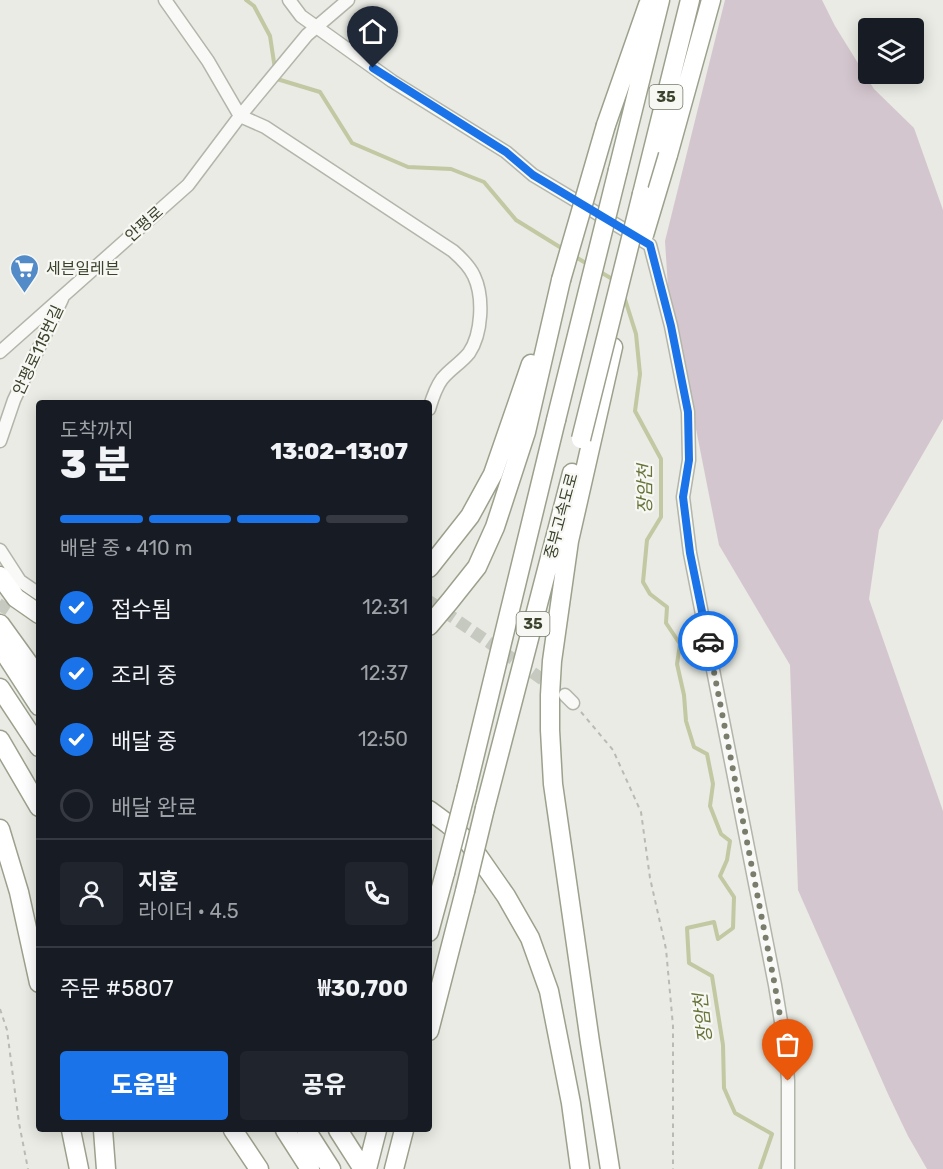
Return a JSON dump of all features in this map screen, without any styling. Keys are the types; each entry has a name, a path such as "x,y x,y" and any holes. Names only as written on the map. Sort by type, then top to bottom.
{"highway":[{"path":"432,564 470,516 493,474 561,280 606,125 649,0"},
{"name":"중부고속도로","path":"432,921 660,0"},
{"name":"중부고속도로","path":"432,1019 581,439 690,0"},
{"path":"610,1169 569,901 554,784 550,730 552,661 569,541 619,317 668,155 711,0"},
{"path":"432,622 477,567 495,527 526,432 561,280"},
{"path":"0,576 16,598 36,612"},
{"path":"0,624 36,674"},
{"path":"0,646 36,701"},
{"path":"0,688 36,742"},
{"path":"0,740 36,802"},
{"path":"0,753 36,812"},
{"path":"432,812 469,843 506,896 530,938 549,991 571,1103 580,1169"},
{"path":"0,830 19,892 36,969"},
{"path":"71,1132 79,1169"},
{"path":"103,1132 106,1169"},
{"path":"222,1132 245,1169"},
{"path":"234,1132 259,1169"},
{"path":"286,1132 310,1169"},
{"path":"307,1132 331,1169"},
{"path":"339,1132 365,1169"},
{"path":"365,1169 376,1132"},
{"path":"394,1169 403,1132"}],"street":[{"path":"165,0 244,111 453,251 464,261 474,277 478,293 480,312 478,334 470,352 442,379 432,401"},
{"path":"289,0 312,31 506,152 533,175 650,245 671,326 688,412 689,460 683,497 690,553 786,1052 788,1169"},
{"path":"312,31 348,0"},
{"name":"안평로","path":"0,352 188,185 244,111 312,31"},
{"name":"안평로115번길","path":"0,441 14,400 65,293"},
{"path":"0,550 20,581 36,592"}],"path":[{"path":"569,699 613,750 641,812 650,878 666,949 673,1026 674,1169"},
{"path":"0,1009 7,1030 19,1123 28,1169"}],"shaded area":[{"path":"725,0 822,0 858,63 858,84 871,84 914,128 943,210 943,419 879,530 869,599 943,811 943,1169 927,1169 908,1136 798,890 790,665 719,545 668,288 665,241"}],"waterway":[{"name":"장암천","path":"246,0 254,6 270,36 275,69"},
{"name":"장암천","path":"276,76 277,79 320,92 352,143 408,167 451,169 484,182 516,220 563,249"},
{"name":"장암천","path":"574,256 589,265"},
{"name":"장암천","path":"597,270 614,280"},
{"name":"장암천","path":"624,296 636,334 640,374 635,411 661,459 661,517 647,540 643,582 650,594 667,607 666,623 680,644 677,664 684,695 686,721 694,747 707,754 713,784 710,806 721,834 730,841 727,860 720,876 734,897 733,928 718,939 714,922 687,928 689,963 712,976 723,1045 724,1088 735,1113 772,1134 760,1169"}],"tunnel":[{"path":"0,612 16,588"},
{"path":"432,603 565,695"}],"way so far":[{"path":"708,641 775,986 786,1052 788,1081"}],"place":[{"name":"세븐일레븐","path":"25,294"}],"route":[{"path":"373,68 506,152 533,175 650,245 671,326 688,412 689,460 683,497 690,553 708,641"}]}
